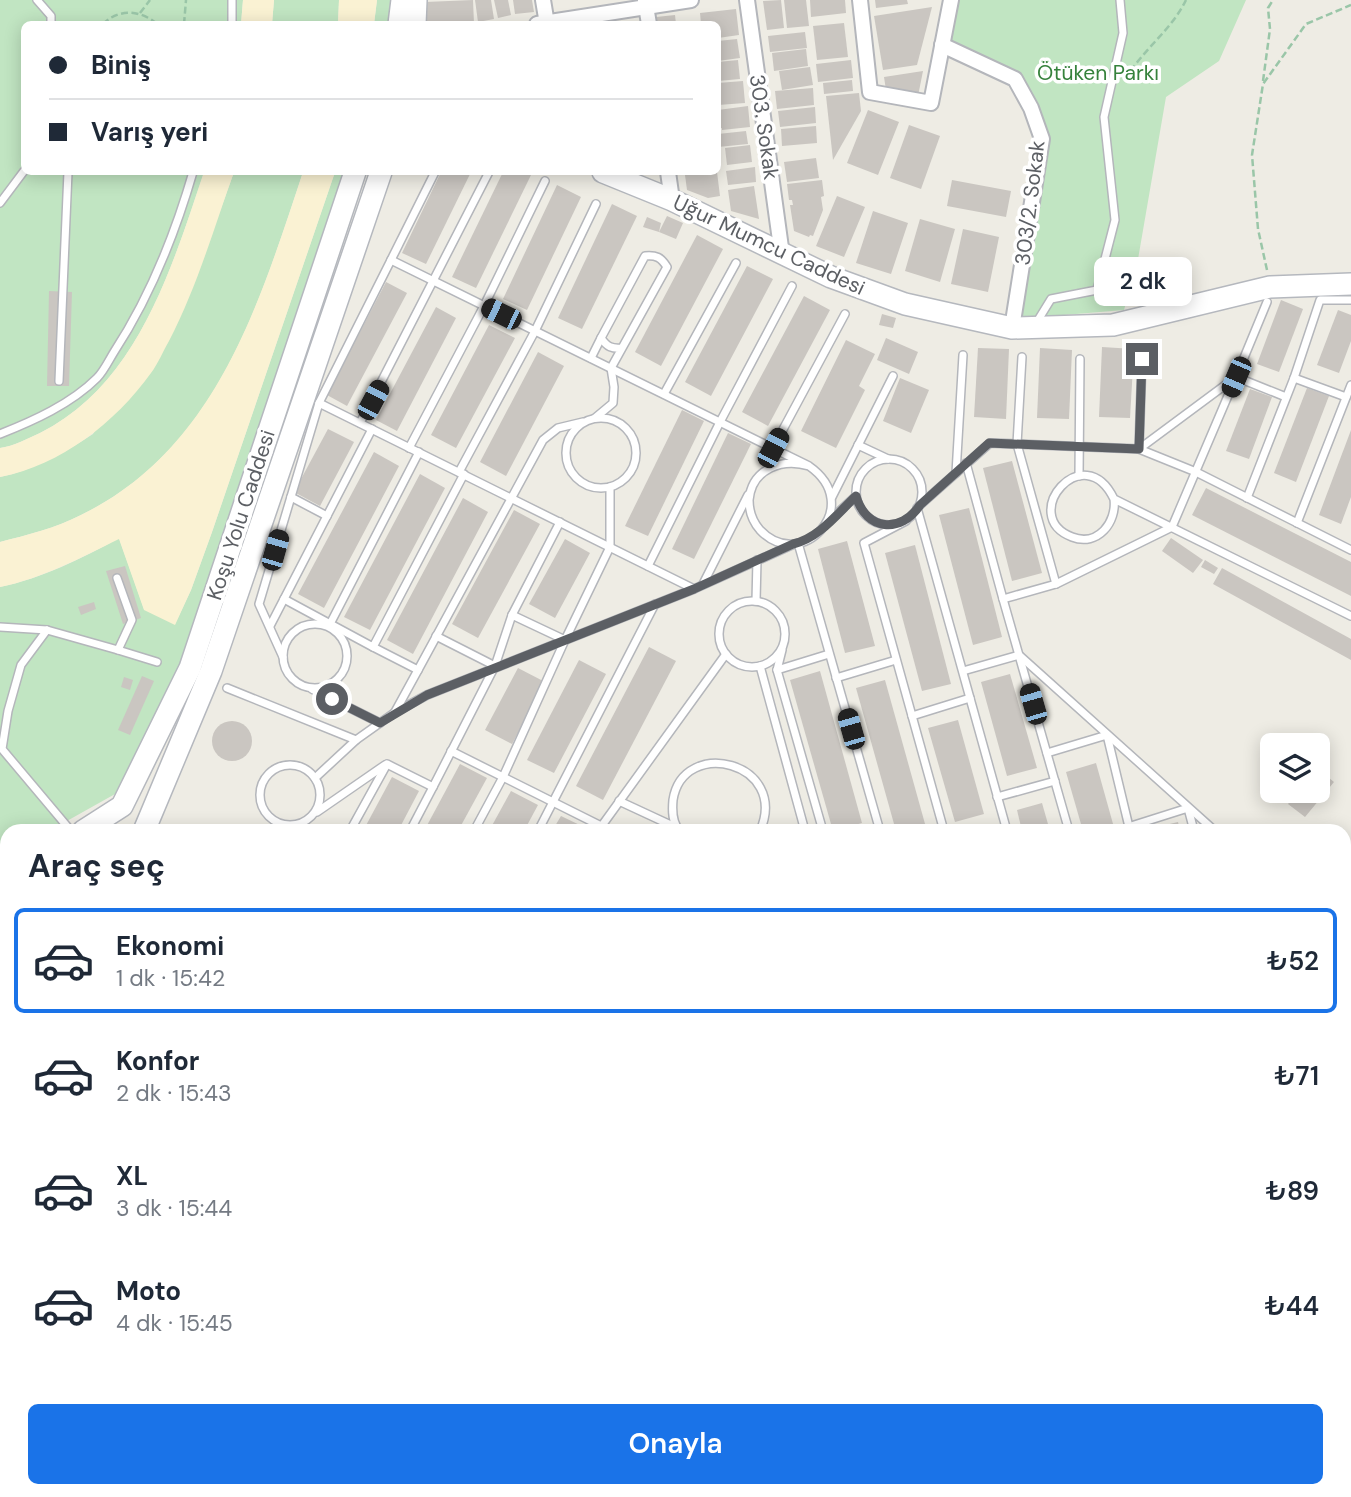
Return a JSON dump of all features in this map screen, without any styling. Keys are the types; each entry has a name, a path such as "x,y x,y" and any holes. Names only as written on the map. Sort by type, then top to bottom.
{"main road":[{"path":"399,21 401,0"},
{"path":"415,21 416,0"},
{"name":"Koşu Yolu Caddesi","path":"94,824 122,806 190,668 354,175"},
{"name":"Koşu Yolu Caddesi","path":"147,824 211,670 380,175"},
{"name":"Uğur Mumcu Caddesi","path":"610,175 672,200 831,277 905,304 1023,328 1113,325 1269,295 1351,284"}],"street":[{"path":"543,0 544,21"},
{"path":"559,21 646,4 691,0"},
{"name":"303. Sokak","path":"747,0 782,255"},
{"path":"860,0 870,92 931,103 951,0"},
{"name":"303/2. Sokak","path":"942,45 1015,79 1031,108 1042,139 1023,328"},
{"path":"668,175 672,200"}],"lane":[{"path":"37,0 51,16 51,21"},
{"path":"232,0 232,21"},
{"path":"1023,328 1051,299 1097,290 1115,220 1104,117 1123,33 1120,0"},
{"path":"0,203 21,175"},
{"path":"59,381 68,175"},
{"path":"0,434 39,417 97,378 125,335 156,273 192,175"},
{"path":"380,723 290,677 260,604 319,403 434,175"},
{"path":"360,423 435,282 488,175"},
{"path":"410,448 545,181"},
{"path":"373,647 535,331 596,204"},
{"path":"591,358 645,256 654,255 662,259 667,267 611,368 613,403 595,418"},
{"path":"391,260 809,466 828,484 832,497 827,523"},
{"path":"664,394 736,263"},
{"path":"648,566 792,286"},
{"path":"1003,598 1056,584 1172,527 1269,295"},
{"path":"1247,498 1294,378 1320,300 1351,300"},
{"path":"773,448 845,314"},
{"path":"601,338 613,349 622,348"},
{"path":"956,473 963,355"},
{"path":"1022,357 1017,444 1056,584"},
{"path":"1079,476 1080,359"},
{"path":"1139,449 1142,359"},
{"path":"832,497 893,376"},
{"path":"1236,377 1286,397"},
{"path":"1139,449 1236,377"},
{"path":"1294,378 1346,397"},
{"path":"1297,523 1351,385"},
{"path":"319,403 694,589"},
{"path":"394,713 543,440 558,428 595,418 618,422 628,430 634,440 634,464 628,475 610,487 587,486 578,480 566,461 568,439 583,422"},
{"path":"270,626 372,429"},
{"path":"942,824 864,543 906,520 918,506 989,443 1139,449 1196,472 1350,548"},
{"path":"858,445 888,459 899,461 916,473 921,483 918,506 1005,824"},
{"path":"329,625 419,452"},
{"path":"888,459 868,467 857,485 856,496 859,506 874,522 896,524 906,520"},
{"path":"702,585 759,476 770,467 783,462 809,466"},
{"path":"966,463 1067,824"},
{"path":"1114,499 1113,518 1101,534 1091,538 1071,537 1061,531 1051,512 1052,501 1063,482 1079,476 1094,477 1102,482 1114,499 1351,616"},
{"path":"478,824 503,777 610,547 610,487"},
{"path":"752,488 749,501 751,515 757,527 767,537 796,544"},
{"path":"315,778 356,740 394,713 427,695 807,541 818,534 856,496"},
{"path":"291,497 327,516"},
{"path":"1037,515 1051,512"},
{"path":"414,824 495,666 512,615 560,522"},
{"path":"796,544 878,824"},
{"path":"756,601 757,560"},
{"path":"117,578 132,620 118,650"},
{"path":"284,599 418,670"},
{"path":"784,643 779,654 770,662 760,666 739,664 726,654 719,641 722,620 736,605 756,601 767,605 782,621 784,643 777,670 821,824"},
{"path":"542,824 656,604"},
{"path":"512,615 565,640"},
{"path":"283,657 285,646 298,629 318,624 329,625 344,641 347,651 344,671 329,685 309,688"},
{"path":"0,626 47,630 157,662"},
{"path":"47,630 21,665 8,711 2,749 65,824"},
{"path":"436,636 495,666"},
{"path":"603,824 726,654"},
{"path":"777,670 830,654"},
{"path":"962,671 1019,654"},
{"path":"1019,654 1207,824"},
{"path":"836,678 896,660"},
{"path":"760,666 803,824"},
{"path":"227,688 356,740"},
{"path":"912,716 970,698"},
{"path":"1047,753 1107,735"},
{"path":"1107,735 1128,824"},
{"path":"451,751 591,824"},
{"path":"676,824 672,811 674,795 682,781 694,770 709,764 724,763 738,767 760,786 765,800 762,824"},
{"path":"387,764 433,787"},
{"path":"314,814 320,796 315,778 300,766 280,767 264,780 260,799 269,817 278,823 297,824 306,821 387,764"},
{"path":"354,824 387,764"},
{"path":"997,797 1055,781"},
{"path":"619,801 667,824"},
{"path":"1143,824 1188,808"},
{"path":"1188,808 1192,824"}],"path":[{"path":"140,13 150,0"},
{"path":"184,21 186,0"},
{"path":"1122,84 1135,62 1178,16 1186,0"},
{"path":"1269,295 1258,229 1252,155 1270,29 1268,8 1273,0"},
{"path":"1263,84 1306,24 1351,5"},
{"path":"108,21 128,12 140,13 152,21"}],"green space":[{"path":"0,0 243,0 241,21 21,21 21,175 203,175 164,283 127,354 102,385 74,412 40,433 0,448"},
{"path":"274,0 339,0 338,21 272,21"},
{"path":"377,0 396,0 392,21 374,21"},
{"name":"Ötüken Parkı","path":"951,0 1246,0 1219,61 1166,97 1137,265 1124,310 1021,316 1042,139 1015,79 942,45"},
{"path":"233,175 302,175 249,321 226,368 199,412 167,452 128,487 81,515 41,531 0,542 0,477 48,460 93,434 212,233"},
{"path":"334,175 348,175 181,666 124,789 62,824 0,824 0,587 61,567 119,538 144,609 175,624 191,590"}],"sand":[{"path":"243,0 274,0 272,21 241,21"},
{"path":"339,0 377,0 374,21 338,21"},
{"path":"203,175 233,175 188,300 154,369 121,409 85,439 44,463 0,477 0,448 40,433 74,412 102,385 127,354 147,320 179,246"},
{"path":"302,175 334,175 212,532 175,625 144,610 119,539 46,573 0,587 0,542 41,531 81,515 127,487 166,452 199,412 226,368 269,272"}],"building":[{"path":"473,0 474,21 427,21 425,2"},
{"path":"475,0 491,0 494,19 478,21"},
{"path":"494,0 508,0 511,15 498,18"},
{"path":"513,0 532,0 534,12 515,14"},
{"path":"781,0 784,28 767,30 763,1"},
{"path":"784,0 806,0 809,26 787,28"},
{"path":"810,0 845,0 846,13 811,17"},
{"path":"875,0 907,0 908,4 876,8"},
{"path":"932,7 917,65 883,70 874,16"},
{"path":"736,9 739,35 721,38 721,21 701,21 700,13"},
{"path":"675,15 676,21 657,21 656,17"},
{"path":"844,23 848,57 817,60 813,26"},
{"path":"805,32 807,48 770,52 768,36"},
{"path":"737,39 740,58 721,61 721,41"},
{"path":"806,49 808,66 774,71 772,53"},
{"path":"738,60 740,79 721,81 721,62"},
{"path":"851,60 853,78 818,82 816,64"},
{"path":"810,67 813,85 782,90 779,71"},
{"path":"923,71 918,96 886,90 884,77"},
{"path":"852,80 853,91 824,94 823,83"},
{"path":"743,81 745,103 721,105 721,83"},
{"path":"813,88 814,105 777,109 775,91"},
{"path":"859,93 861,111 833,160 826,96"},
{"path":"748,106 750,127 722,130 721,110"},
{"path":"815,107 816,123 780,127 778,111"},
{"path":"868,110 899,122 878,175 847,163"},
{"path":"909,125 940,136 921,189 890,178"},
{"path":"816,126 817,143 782,146 781,129"},
{"path":"746,131 748,144 721,147 721,134"},
{"path":"750,145 752,162 727,165 725,148"},
{"path":"816,158 819,178 787,182 784,162"},
{"path":"755,167 756,182 728,185 726,171"},
{"path":"440,175 470,175 426,264 402,253"},
{"path":"502,175 531,175 476,288 452,277"},
{"path":"685,175 717,175 720,196 708,198 687,190"},
{"path":"822,180 823,210 813,236 809,237 794,231 790,205 793,205 792,200 789,200 787,184"},
{"path":"952,180 1011,191 1006,217 947,206"},
{"path":"557,185 581,197 527,310 503,299"},
{"path":"754,186 759,219 731,211 728,190"},
{"path":"837,196 865,207 844,257 816,246"},
{"path":"612,204 637,216 582,329 558,318"},
{"path":"873,211 908,223 891,274 856,263"},
{"path":"667,216 683,223 676,239 659,232"},
{"path":"647,217 661,223 659,232 643,227"},
{"path":"920,219 955,229 940,282 905,271"},
{"path":"963,229 999,237 988,292 951,284"},
{"path":"697,235 723,249 661,366 635,352"},
{"path":"747,266 773,279 711,396 685,382"},
{"path":"386,282 407,293 347,406 327,395"},
{"path":"49,291 72,292 69,386 47,386"},
{"path":"804,296 830,310 768,426 742,412"},
{"path":"1281,300 1303,309 1279,372 1257,364"},
{"path":"436,307 456,318 397,431 376,420"},
{"path":"1338,310 1351,315 1351,341 1339,373 1317,365"},
{"path":"882,314 896,318 893,328 879,325"},
{"path":"489,325 515,338 456,448 431,435"},
{"path":"886,338 918,352 909,374 877,360"},
{"path":"846,340 875,354 859,386 865,390 836,448 801,431"},
{"path":"1102,347 1134,349 1130,418 1099,417"},
{"path":"978,348 1009,349 1006,419 974,417"},
{"path":"1040,348 1072,350 1069,419 1037,418"},
{"path":"538,352 564,366 506,476 480,462"},
{"path":"900,378 929,390 911,433 883,421"},
{"path":"1307,388 1329,396 1296,482 1274,473"},
{"path":"1250,389 1272,397 1249,459 1226,451"},
{"path":"682,410 704,421 648,536 625,526"},
{"path":"328,429 354,442 320,506 294,492"},
{"path":"1351,430 1351,497 1341,524 1319,515"},
{"path":"728,433 751,444 694,559 672,549"},
{"path":"374,452 399,466 324,608 298,594"},
{"path":"1012,461 1042,573 1012,581 983,468"},
{"path":"420,474 445,488 370,630 344,617"},
{"path":"1206,488 1351,562 1351,596 1192,515"},
{"path":"463,498 488,512 413,654 387,640"},
{"path":"969,508 1002,637 973,645 939,515"},
{"path":"514,510 540,524 478,638 452,624"},
{"path":"1171,538 1203,560 1193,573 1162,551"},
{"path":"565,539 590,553 555,618 529,604"},
{"path":"847,541 875,646 845,653 818,549"},
{"path":"915,545 951,684 922,691 885,553"},
{"path":"1205,560 1218,568 1214,574 1201,567"},
{"path":"125,566 141,618 123,624 106,571"},
{"path":"1222,568 1351,639 1351,660 1213,584"},
{"path":"94,602 96,609 81,615 78,607"},
{"path":"649,647 676,661 603,800 576,786"},
{"path":"579,660 606,674 554,773 527,760"},
{"path":"518,668 545,682 512,744 485,730"},
{"path":"820,671 862,823 831,824 790,680"},
{"path":"1010,674 1037,768 1007,776 981,682"},
{"path":"142,676 154,681 130,735 118,730"},
{"path":"124,677 133,680 130,690 121,687"},
{"path":"885,680 925,824 894,824 856,688"},
{"path":"958,720 984,814 955,822 928,728"},
{"path":"232,721 246,727 252,741 246,755 232,761 218,755 212,741 218,727"},
{"path":"1096,763 1113,824 1081,824 1066,772"},
{"path":"460,764 487,778 462,824 428,824"},
{"path":"392,777 419,791 402,824 367,824"},
{"path":"511,791 538,805 528,824 493,824"},
{"path":"1042,803 1048,824 1020,824 1017,810"},
{"path":"1289,803 1317,803 1305,817"},
{"path":"561,816 578,824 556,824"}],"route":[{"path":"332,699 380,723 427,695 495,666 694,589 793,544 807,541 818,534 856,496 859,506 874,522 896,524 914,514 920,505 989,443 1139,449 1142,359"}]}
